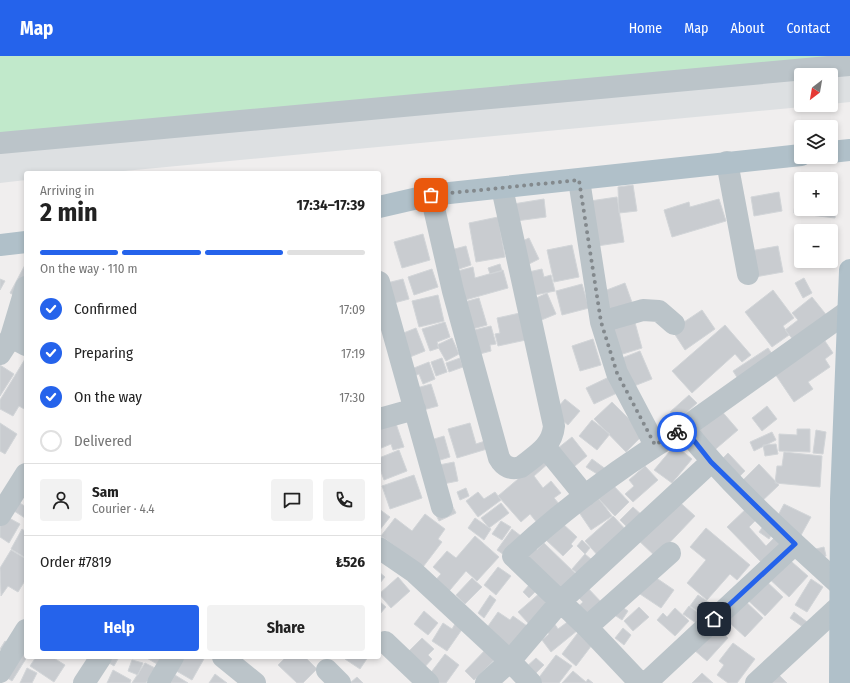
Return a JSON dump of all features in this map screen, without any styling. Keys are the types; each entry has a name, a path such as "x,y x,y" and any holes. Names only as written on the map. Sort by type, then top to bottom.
{"main road":[{"path":"838,151 850,150"},
{"path":"381,207 431,195 794,156"},
{"path":"0,245 24,242"},
{"path":"840,683 845,609 840,585 845,502 849,335 847,312 850,270"}],"street":[{"path":"0,143 850,65"},
{"path":"727,162 748,274"},
{"path":"579,180 601,322 617,373 655,445"},
{"path":"431,195 453,291 499,458 504,465 516,468 521,467 546,448 554,434 554,421 502,188"},
{"path":"381,289 442,507"},
{"path":"12,345 24,295"},
{"path":"601,322 643,310 659,311 674,324"},
{"path":"627,679 587,627 513,556 538,533 585,496 655,445 684,428 847,312"},
{"path":"381,418 415,409"},
{"path":"684,428 711,462 795,544 840,585"},
{"path":"546,448 585,496"},
{"path":"486,683 510,661 561,601 711,462"},
{"path":"0,514 24,477"},
{"path":"646,683 795,544"},
{"path":"381,549 414,572 510,661 531,683"},
{"path":"587,627 670,553"},
{"path":"756,683 819,623 845,609"},
{"path":"0,672 24,633"},
{"path":"385,642 428,683"},
{"path":"84,683 100,659"},
{"path":"158,683 172,659"},
{"path":"226,659 256,683"}],"shaded area":[{"path":"0,56 850,56 850,102 838,103 838,68 794,68 794,108 124,171 24,171 24,180 0,183"}],"green space":[{"path":"0,56 849,56 0,133"}],"building":[{"path":"633,185 637,211 619,213 618,187"},
{"path":"779,192 782,211 754,216 751,197"},
{"path":"617,197 624,242 597,246 590,201"},
{"path":"544,199 546,217 516,221 513,204"},
{"path":"719,199 726,221 672,237 664,210 689,202 690,207"},
{"path":"819,216 835,216 835,218"},
{"path":"498,217 505,257 476,262 469,223"},
{"path":"423,234 430,260 402,268 394,242"},
{"path":"529,238 539,259 527,265 516,244"},
{"path":"572,245 579,277 554,282 547,250"},
{"path":"466,246 471,265 453,271 447,251"},
{"path":"778,246 783,272 755,277 750,251"},
{"path":"500,264 502,271 490,274 488,268"},
{"path":"24,267 24,301 10,293"},
{"path":"473,267 475,278 503,270 508,288 458,302 450,273"},
{"path":"432,269 438,287 414,295 408,277"},
{"path":"542,269 544,277 551,275 555,291 530,296 524,273"},
{"path":"804,278 812,293 803,298 795,283"},
{"path":"0,279 5,281 0,290"},
{"path":"403,279 409,299 381,306 381,284"},
{"path":"625,283 634,308 608,317 599,293"},
{"path":"582,284 589,308 562,315 556,291"},
{"path":"773,290 794,318 783,326 789,335 772,347 745,312"},
{"path":"547,293 556,314 539,321 530,301"},
{"path":"438,295 444,321 419,327 412,301"},
{"path":"812,297 828,317 796,343 785,330 798,320 792,313"},
{"path":"479,298 487,325 465,331 457,304"},
{"path":"702,310 715,329 685,350 672,330"},
{"path":"520,313 526,340 498,346 495,334 500,333 497,318"},
{"path":"634,319 642,348 613,357 604,327"},
{"path":"445,322 450,337 437,342 439,348 430,351 422,329"},
{"path":"725,325 751,355 742,362 735,354 692,393 672,371"},
{"path":"491,326 496,344 490,345 491,351 472,356 466,332"},
{"path":"416,328 425,351 395,363 386,340"},
{"path":"452,338 459,354 446,361 437,345"},
{"path":"593,339 601,365 580,371 572,346"},
{"path":"825,341 833,353 825,359 830,367 808,382 813,389 794,402 771,368"},
{"path":"768,348 775,358 740,382 733,371"},
{"path":"640,351 652,379 629,388 617,360"},
{"path":"442,358 447,372 436,376 431,362"},
{"path":"460,358 463,367 449,372 446,363"},
{"path":"24,361 24,409 19,406 13,416 0,409 0,400"},
{"path":"429,362 435,379 423,384 419,374 407,379 404,372"},
{"path":"0,365 14,374 0,396"},
{"path":"609,377 617,393 594,404 586,388"},
{"path":"431,384 438,406 412,413 406,391"},
{"path":"689,395 697,403 678,420 670,412"},
{"path":"565,399 580,411 568,425 553,413"},
{"path":"612,402 644,434 626,452 594,419"},
{"path":"767,406 777,419 762,431 752,418"},
{"path":"719,408 738,430 711,453 692,432"},
{"path":"393,415 404,447 393,450 391,444 381,448 381,419"},
{"path":"592,420 610,434 597,450 579,436"},
{"path":"0,423 17,434 5,454 0,451"},
{"path":"470,423 476,444 485,441 487,449 457,458 448,429"},
{"path":"797,429 810,429 810,452 779,451 779,434 797,435"},
{"path":"816,430 826,432 823,454 813,453"},
{"path":"772,432 776,440 754,451 750,442"},
{"path":"444,436 450,457 424,465 418,444"},
{"path":"572,437 587,456 569,471 553,452"},
{"path":"776,444 778,454 765,456 763,445"},
{"path":"675,445 692,459 672,483 654,470"},
{"path":"399,450 407,471 384,480 381,472 381,457"},
{"path":"784,452 822,456 820,487 775,483 777,466 782,466"},
{"path":"728,453 745,471 733,483 716,465"},
{"path":"545,456 550,462 534,476 543,488 551,481 561,493 554,498 560,505 538,524 530,514 521,522 498,496"},
{"path":"592,459 607,470 602,477 586,467"},
{"path":"454,462 458,481 428,487 424,468"},
{"path":"759,464 779,485 759,504 739,484"},
{"path":"645,466 658,480 633,502 625,494 634,486 629,480"},
{"path":"414,475 422,498 390,509 382,486"},
{"path":"612,484 629,502 615,516 597,497"},
{"path":"466,488 469,496 460,500 457,492"},
{"path":"478,492 484,499 495,492 501,500 478,517 466,501"},
{"path":"6,494 24,506 24,517 0,502"},
{"path":"596,495 612,516 591,530 576,508"},
{"path":"674,497 695,516 656,557 636,538"},
{"path":"449,499 456,513 439,521 432,507"},
{"path":"501,503 509,513 489,528 481,518"},
{"path":"784,504 811,517 800,537 774,523"},
{"path":"749,506 759,517 749,527 766,546 774,538 781,545 762,563 727,527"},
{"path":"633,507 643,516 630,530 620,520"},
{"path":"381,510 390,517 381,528"},
{"path":"0,513 20,524 9,543 0,537"},
{"path":"425,514 445,529 438,539 442,542 423,567 381,536 395,518 412,531"},
{"path":"613,516 628,532 599,557 585,541"},
{"path":"475,518 491,529 484,540 468,528"},
{"path":"501,521 511,527 502,540 492,534"},
{"path":"561,522 577,537 571,544 573,546 563,556 545,539"},
{"path":"764,525 774,531 769,539 759,532"},
{"path":"706,528 750,565 737,580 730,574 707,600 687,583 706,560 690,547"},
{"path":"22,529 24,530 24,557 11,549"},
{"path":"512,529 521,536 507,557 497,550"},
{"path":"475,536 499,557 477,581 466,571 445,596 432,584 441,574 433,567 447,551 456,558"},
{"path":"582,540 590,548 585,554 577,546"},
{"path":"530,543 537,550 544,543 579,577 559,598 516,556"},
{"path":"824,547 826,556 818,557 816,549"},
{"path":"11,550 24,558 24,582 18,592 8,586 1,596 0,568"},
{"path":"585,554 592,560 579,575 572,569"},
{"path":"784,555 808,576 789,597 766,576"},
{"path":"498,567 511,576 496,595 484,585"},
{"path":"381,574 385,577 381,582"},
{"path":"652,575 674,590 661,608 640,594"},
{"path":"398,577 410,591 391,608 381,596 381,592"},
{"path":"762,577 783,597 765,616 743,596"},
{"path":"472,578 482,587 465,604 456,595"},
{"path":"811,579 823,587 807,612 795,605"},
{"path":"584,584 604,605 585,624 573,611 583,602 574,593"},
{"path":"529,585 536,591 529,598 523,592"},
{"path":"541,592 552,604 529,624 518,612"},
{"path":"490,595 496,600 484,618 478,613"},
{"path":"698,595 713,605 705,616 690,606"},
{"path":"740,596 763,618 745,637 722,616"},
{"path":"381,603 386,607 381,613"},
{"path":"616,603 628,611 622,620 610,612"},
{"path":"689,606 705,618 699,625 683,614"},
{"path":"639,607 649,617 633,631 624,621"},
{"path":"675,608 689,621 675,636 657,620 663,613 667,617"},
{"path":"424,611 438,623 428,635 414,624"},
{"path":"498,612 510,620 513,616 527,626 509,653 486,629"},
{"path":"794,612 807,622 803,627 790,618"},
{"path":"570,620 578,630 551,652 542,640 549,634 546,629 554,623 558,629"},
{"path":"709,620 728,638 707,661 687,644"},
{"path":"443,623 452,629 455,624 463,628 447,651 432,641"},
{"path":"623,628 631,635 624,645 615,638"},
{"path":"580,630 595,641 576,666 562,654"},
{"path":"422,638 434,649 428,655 432,659 422,670 405,655"},
{"path":"5,641 13,647 24,643 24,659 26,659 12,681 0,673 10,655 0,649"},
{"path":"733,643 755,659 737,683 728,683 717,675 724,665 719,661"},
{"path":"489,646 499,655 474,680 465,671"},
{"path":"445,654 459,665 446,683 431,683 426,679"},
{"path":"556,655 572,666 559,683 541,683 537,680"},
{"path":"536,658 544,665 533,676 525,668"},
{"path":"35,659 55,659 65,665 54,682 30,666"},
{"path":"105,659 118,659 114,666 104,660"},
{"path":"148,659 160,659 157,664"},
{"path":"178,659 204,659 192,680 173,669"},
{"path":"284,659 307,659 317,669 303,683 297,683 278,665"},
{"path":"345,659 367,659 360,669"},
{"path":"132,660 143,663 138,675 128,671"},
{"path":"145,663 155,668 146,683 132,683"},
{"path":"27,668 37,673 32,683 20,683"},
{"path":"113,670 131,680 130,683 107,683"},
{"path":"573,671 586,682 588,679 593,683 562,683"},
{"path":"702,673 713,683 692,683"},
{"path":"215,674 227,683 209,683"},
{"path":"778,674 787,683 768,683"},
{"path":"175,675 188,683 170,683"},
{"path":"357,677 363,683 350,683"}],"way so far":[{"path":"431,195 579,180 601,322 617,373 655,445 677,432"}],"route":[{"path":"677,432 684,428 711,462 795,544 714,619"}]}
